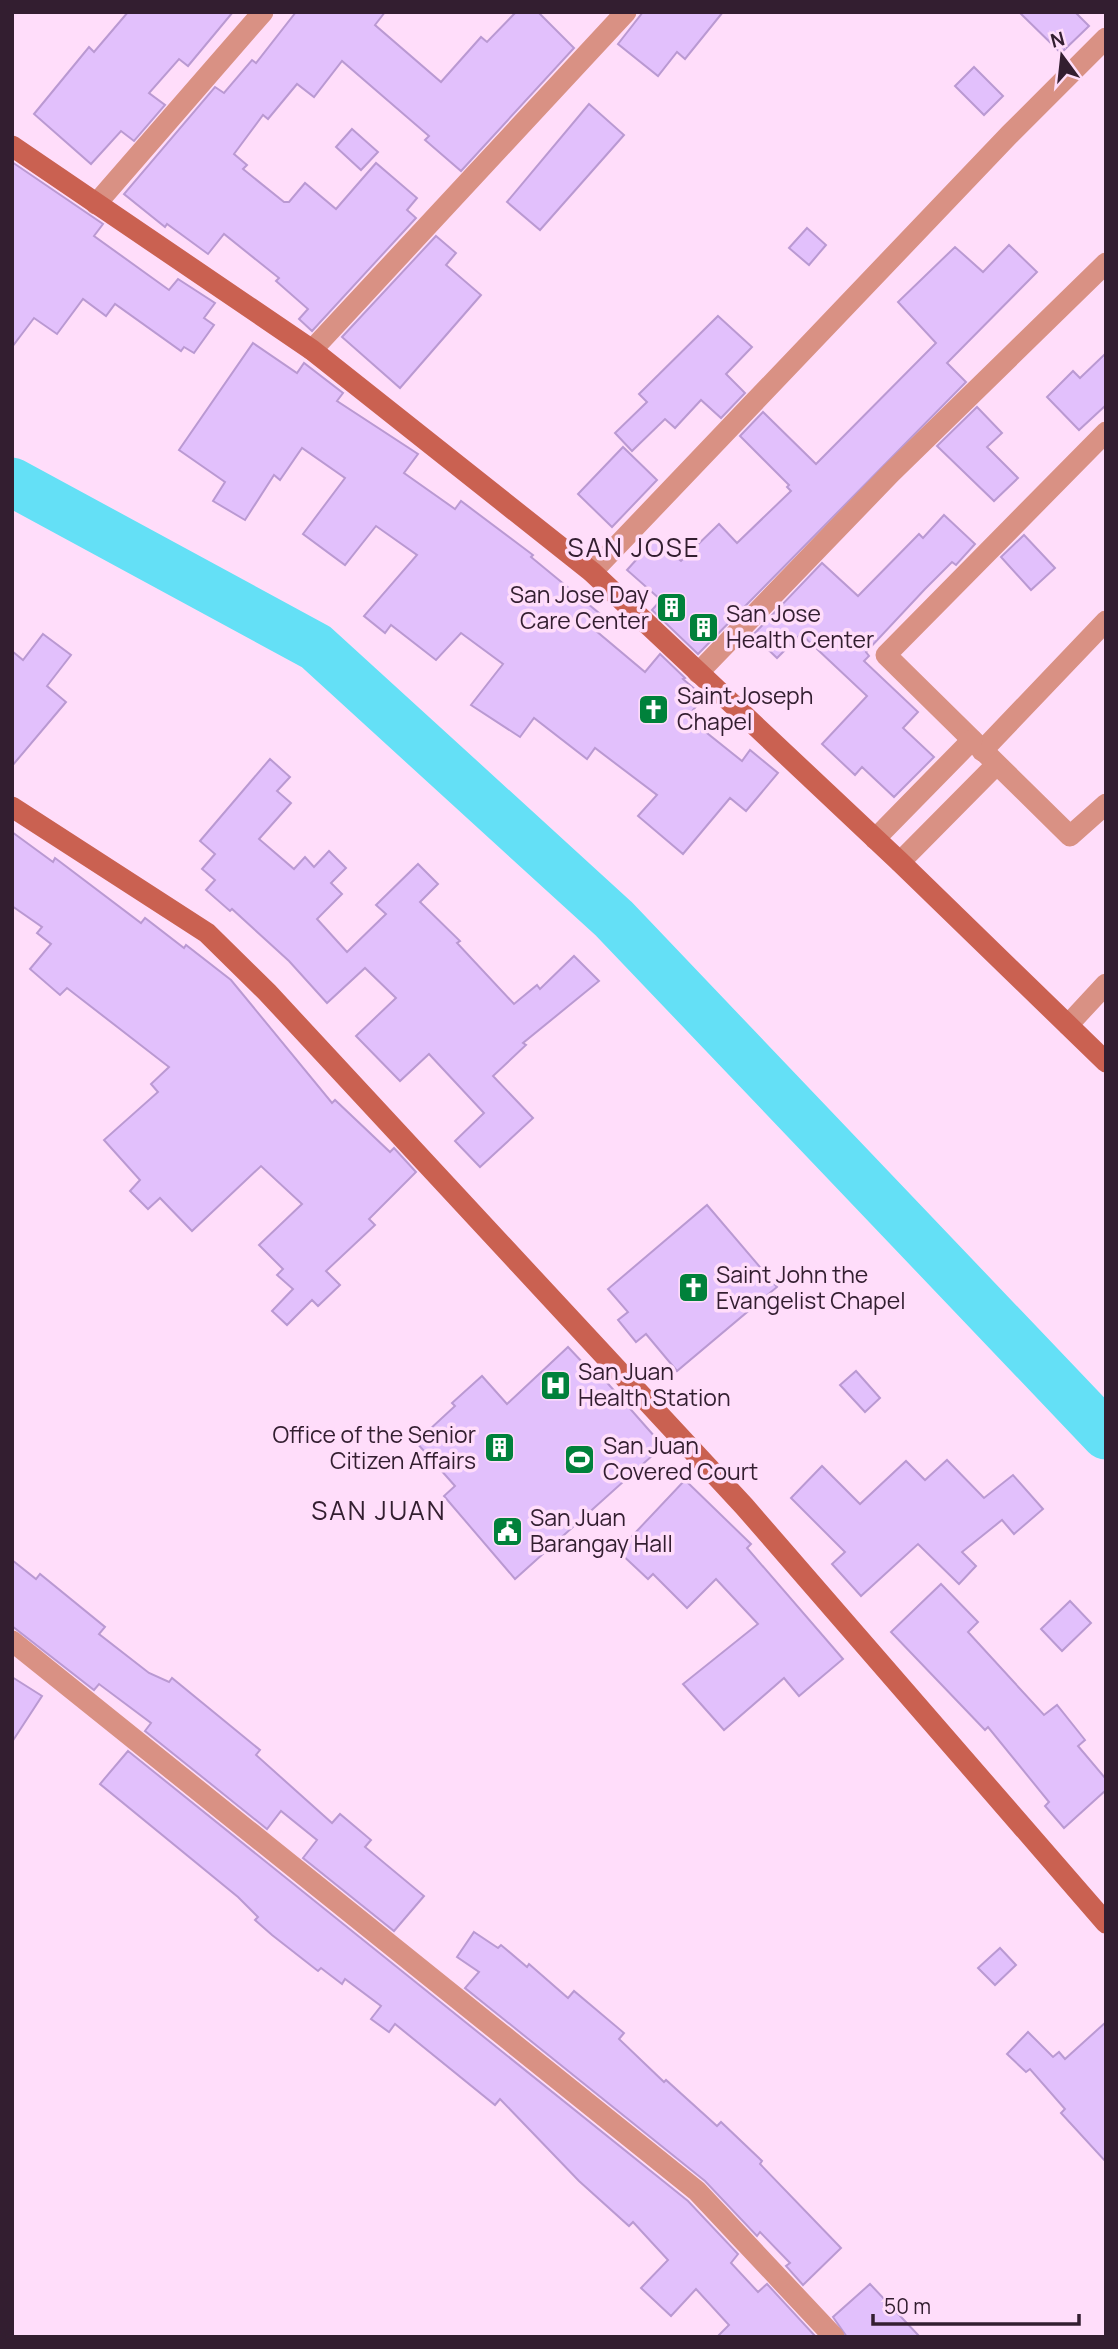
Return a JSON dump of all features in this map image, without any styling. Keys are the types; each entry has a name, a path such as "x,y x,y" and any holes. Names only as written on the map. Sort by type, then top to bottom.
{"main road":[{"path":"12,146 312,350 593,572 900,862 1106,1062"},
{"path":"12,807 207,933 267,992 744,1506 1106,1923"}],"street":[{"path":"96,204 263,12"},
{"path":"312,350 626,12"},
{"path":"593,572 1009,135 1106,38"},
{"path":"698,673 891,473 1106,264"},
{"path":"1106,432 886,655 1070,836 1106,804"},
{"path":"900,862 983,752 1106,621"},
{"path":"875,839 983,752"},
{"path":"1068,1025 1106,984"},
{"path":"12,1640 697,2191 834,2337"}],"building":[{"path":"128,12 233,12 188,66 179,59 149,93 165,105 134,141 121,131 91,164 34,114 89,47 94,52"},
{"path":"296,12 385,12 375,25 441,82 481,37 487,42 516,12 538,12 574,48 461,171 425,140 429,136 342,61 314,97 297,84 268,119 263,115 234,154 247,165 243,169 284,202 289,202 305,183 336,209 376,163 417,198 407,210 416,218 312,331 299,319 308,309 276,281 279,278 224,234 208,254 167,224 165,227 124,194 215,87 224,93 252,60 256,63"},
{"path":"643,12 723,12 685,59 677,52 658,76 618,44"},
{"path":"1019,12 1075,12 1089,26 1061,53"},
{"path":"974,67 1003,96 984,115 955,86"},
{"path":"589,104 624,135 540,230 507,202"},
{"path":"352,129 378,152 361,170 336,147"},
{"path":"12,162 103,224 94,236 169,290 178,279 215,303 204,318 214,325 194,353 184,347 181,351 115,304 106,316 83,299 57,334 34,318 12,347"},
{"path":"807,228 826,245 809,265 789,248"},
{"path":"436,236 456,253 446,265 481,295 400,388 342,337"},
{"path":"1009,245 1037,272 947,363 966,382 698,654 652,610 661,600 627,570 655,539 681,561 719,524 737,543 791,491 787,487 789,485 740,436 763,412 816,464 936,343 898,302 955,247 983,272"},
{"path":"718,316 752,347 726,374 745,393 721,418 701,400 675,428 665,419 632,451 615,433 647,402 639,394"},
{"path":"253,343 297,373 304,363 343,393 337,401 418,454 404,473 455,509 461,501 533,555 531,557 605,618 595,630 645,672 660,654 704,697 693,710 713,726 707,733 742,761 750,750 778,773 746,811 730,798 683,854 638,816 657,795 595,748 587,759 534,718 520,737 471,705 503,664 461,633 436,660 391,625 385,633 364,616 417,555 376,526 345,565 303,534 345,478 302,448 280,480 274,475 245,520 213,501 225,482 179,450"},
{"path":"1106,353 1106,405 1079,430 1047,397 1073,371 1080,378"},
{"path":"977,407 1002,433 987,447 1018,478 994,501 937,446"},
{"path":"623,447 657,480 612,527 578,494"},
{"path":"944,515 975,544 956,565 952,562 925,589 866,652 869,656 864,661 918,712 903,728 934,757 894,797 862,767 855,775 822,744 867,696 801,634 777,658 753,635 822,563 858,596 919,534 923,538"},
{"path":"1024,535 1055,568 1031,590 1001,557"},
{"path":"43,634 71,655 47,686 66,702 12,766 12,651 23,660"},
{"path":"270,759 290,777 277,791 291,803 259,839 294,869 305,857 314,867 329,851 346,868 331,883 342,894 317,919 347,952 386,914 376,905 418,864 438,884 420,902 460,941 457,943 514,1004 537,985 540,989 574,956 599,981 523,1043 526,1045 493,1076 533,1118 480,1167 455,1141 484,1113 429,1054 400,1081 356,1036 396,998 365,968 327,1003 289,961 232,909 230,911 206,890 215,880 202,869 215,854 200,841"},
{"path":"12,832 53,862 55,858 141,923 145,918 184,948 186,945 231,980 332,1103 335,1100 390,1152 394,1148 416,1172 369,1219 375,1225 326,1271 340,1285 318,1306 312,1300 287,1325 272,1311 293,1289 277,1275 283,1269 259,1245 302,1204 261,1166 192,1231 160,1198 148,1209 130,1191 140,1180 104,1140 158,1092 151,1084 169,1067 67,988 60,995 30,969 51,944 37,933 42,927 12,906"},
{"name":"Saint John the Evangelist Chapel","path":"707,1205 777,1287 677,1371 646,1334 636,1342 618,1320 628,1312 608,1289"},
{"path":"568,1347 600,1381 603,1378 663,1446 515,1579 444,1496 455,1486 416,1442 455,1406 452,1403 482,1376 507,1404"},
{"path":"856,1371 880,1398 865,1412 840,1385"},
{"path":"947,1460 984,1498 1013,1475 1043,1509 1014,1534 1002,1520 962,1552 976,1566 959,1584 918,1544 861,1596 832,1564 845,1552 791,1498 822,1466 860,1504 906,1461 925,1480"},
{"path":"685,1480 751,1544 747,1548 843,1659 799,1696 784,1678 724,1730 683,1684 758,1624 716,1579 687,1608 653,1574 648,1579 618,1551"},
{"path":"12,1560 36,1579 40,1574 105,1627 99,1634 149,1673 169,1682 172,1678 260,1750 256,1755 332,1823 340,1814 371,1840 365,1847 424,1896 394,1931 303,1858 317,1840 281,1811 267,1829 145,1731 151,1723 99,1684 94,1690 12,1626"},
{"path":"941,1584 978,1622 968,1632 1044,1715 1057,1705 1085,1740 1078,1746 1106,1779 1106,1790 1064,1828 1045,1806 1049,1802 988,1727 985,1730 891,1632"},
{"path":"1070,1601 1091,1623 1062,1651 1041,1629"},
{"path":"12,1677 42,1696 12,1742"},
{"path":"128,1751 688,2201 738,2254 731,2263 758,2292 767,2284 816,2337 717,2337 729,2325 696,2289 671,2316 641,2288 668,2260 633,2222 629,2226 579,2181 500,2099 495,2105 395,2024 389,2032 371,2019 381,2006 345,1979 342,1984 321,1968 318,1971 272,1935 255,1920 258,1917 238,1897 100,1784"},
{"path":"474,1932 498,1948 501,1945 527,1967 529,1964 568,1998 574,1991 624,2033 619,2039 664,2082 666,2080 717,2126 721,2122 762,2161 760,2164 841,2248 803,2285 786,2266 790,2263 760,2232 757,2236 705,2181 465,1988 479,1972 457,1957"},
{"path":"1000,1948 1016,1965 995,1985 978,1968"},
{"path":"1106,2022 1106,2162 1061,2113 1065,2109 1030,2069 1026,2072 1007,2054 1028,2032 1053,2057 1059,2052 1065,2059"},
{"path":"870,2284 920,2337 847,2337 833,2317"}],"waterway":[{"path":"12,482 316,647 614,919 1106,1435"}],"place":[{"name":"San Jose Day Care Center","path":"672,608"},
{"name":"San Jose Health Center","path":"703,627"},
{"name":"Saint Joseph Chapel","path":"654,709"},
{"name":"Saint John the Evangelist Chapel","path":"693,1288"},
{"name":"San Juan Health Station","path":"555,1385"},
{"name":"Office of the Senior Citizen Affairs","path":"499,1448"},
{"name":"San Juan Covered Court","path":"580,1459"},
{"name":"San Juan Barangay Hall","path":"507,1531"}],"district":[{"name":"SAN JOSE","path":"634,548"},
{"name":"SAN JUAN","path":"379,1511"}]}
